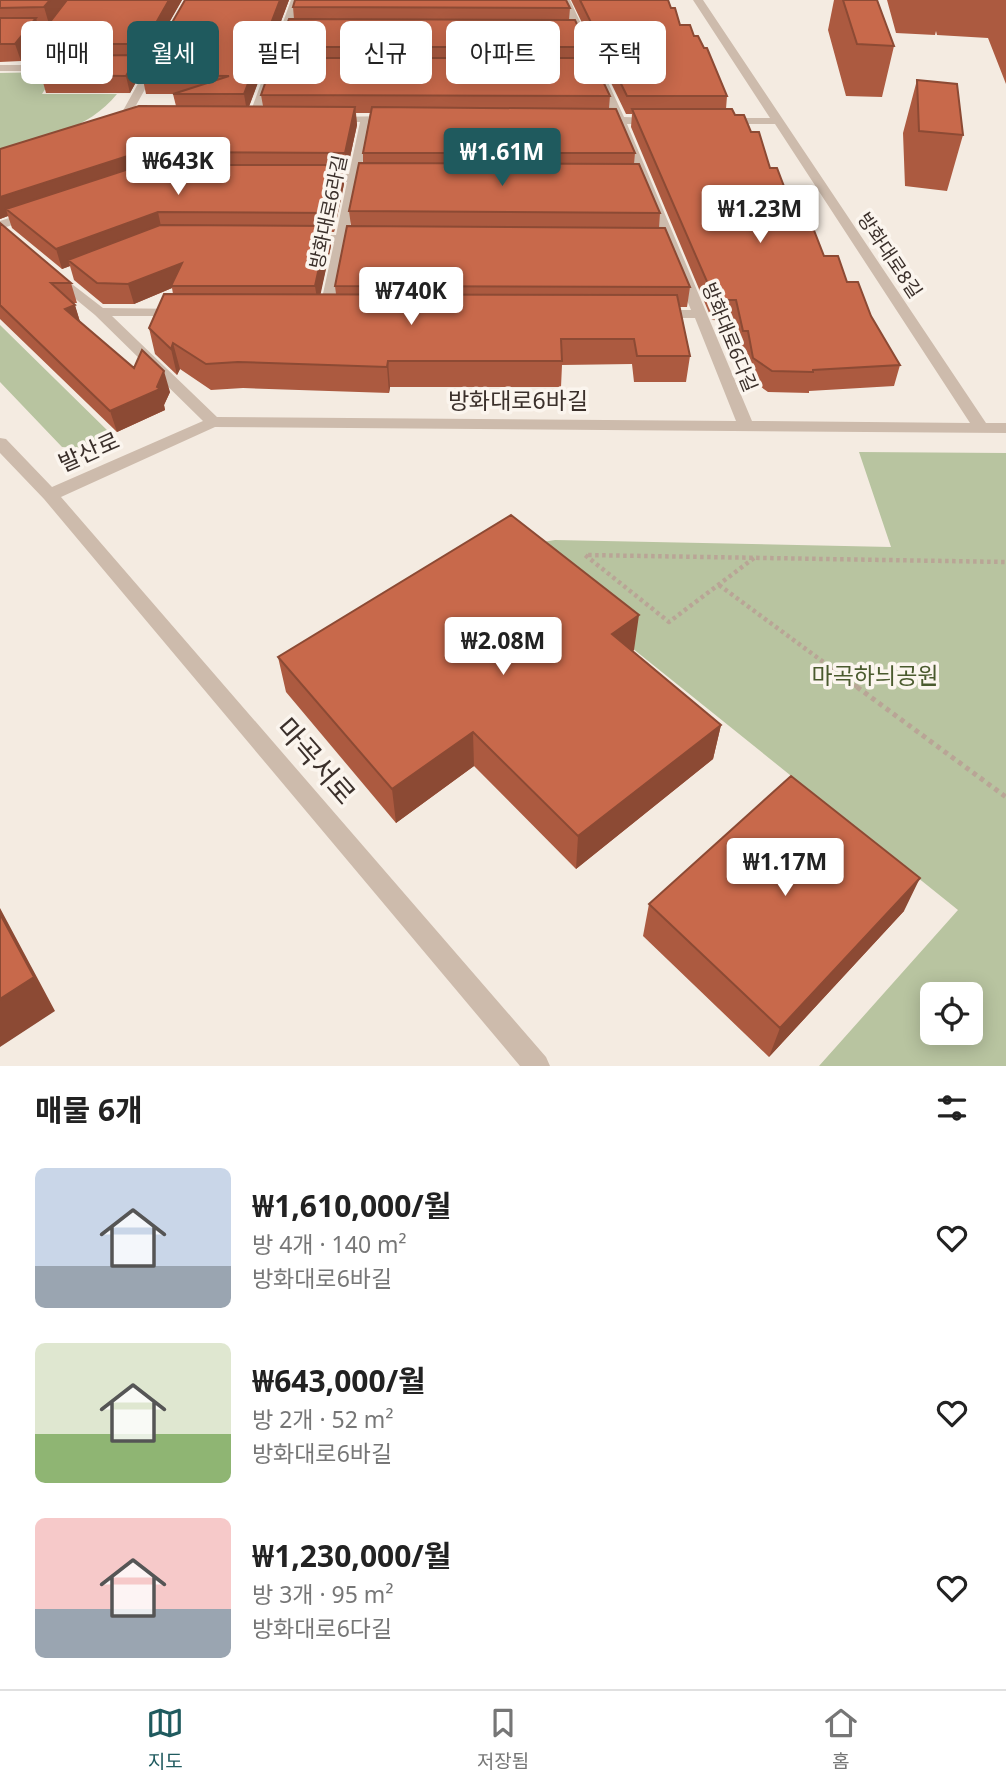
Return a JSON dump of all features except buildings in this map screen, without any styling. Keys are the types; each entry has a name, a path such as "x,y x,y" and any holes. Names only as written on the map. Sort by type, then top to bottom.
{"street":[{"path":"288,21 296,0"},
{"name":"방화대로6다길","path":"565,0 573,31 590,70 620,120 637,178 663,241 700,314 746,425"},
{"name":"방화대로8길","path":"698,0 980,426"},
{"path":"0,68 21,68"},
{"path":"124,118 144,84"},
{"path":"253,119 266,84"},
{"path":"99,126 124,118 137,118"},
{"path":"240,118 265,119"},
{"name":"방화대로6라길","path":"316,119 407,119"},
{"name":"방화대로6라길","path":"327,312 366,119"},
{"path":"580,120 659,121"},
{"path":"712,121 778,121"},
{"path":"302,178 396,178"},
{"path":"3,229 52,208"},
{"path":"286,239 383,239"},
{"path":"39,261 65,275 213,422"},
{"path":"100,312 193,312"},
{"path":"645,314 700,314"},
{"name":"방화대로6바길","path":"213,422 1006,428"},
{"name":"발산로","path":"0,443 50,495 213,422"},
{"name":"마곡서로","path":"50,495 537,1066"}],"path":[{"path":"754,558 669,622 585,555 1006,562"},
{"path":"719,585 1006,796"}],"green space":[{"path":"0,73 21,73 21,84 48,84 42,94 117,94 106,106 78,125 0,151"},
{"path":"0,325 111,434 81,448 62,447 0,382"},
{"name":"마곡하늬공원","path":"859,452 1006,453 1006,1066 819,1066 958,910 510,550 555,540 891,547"}]}
